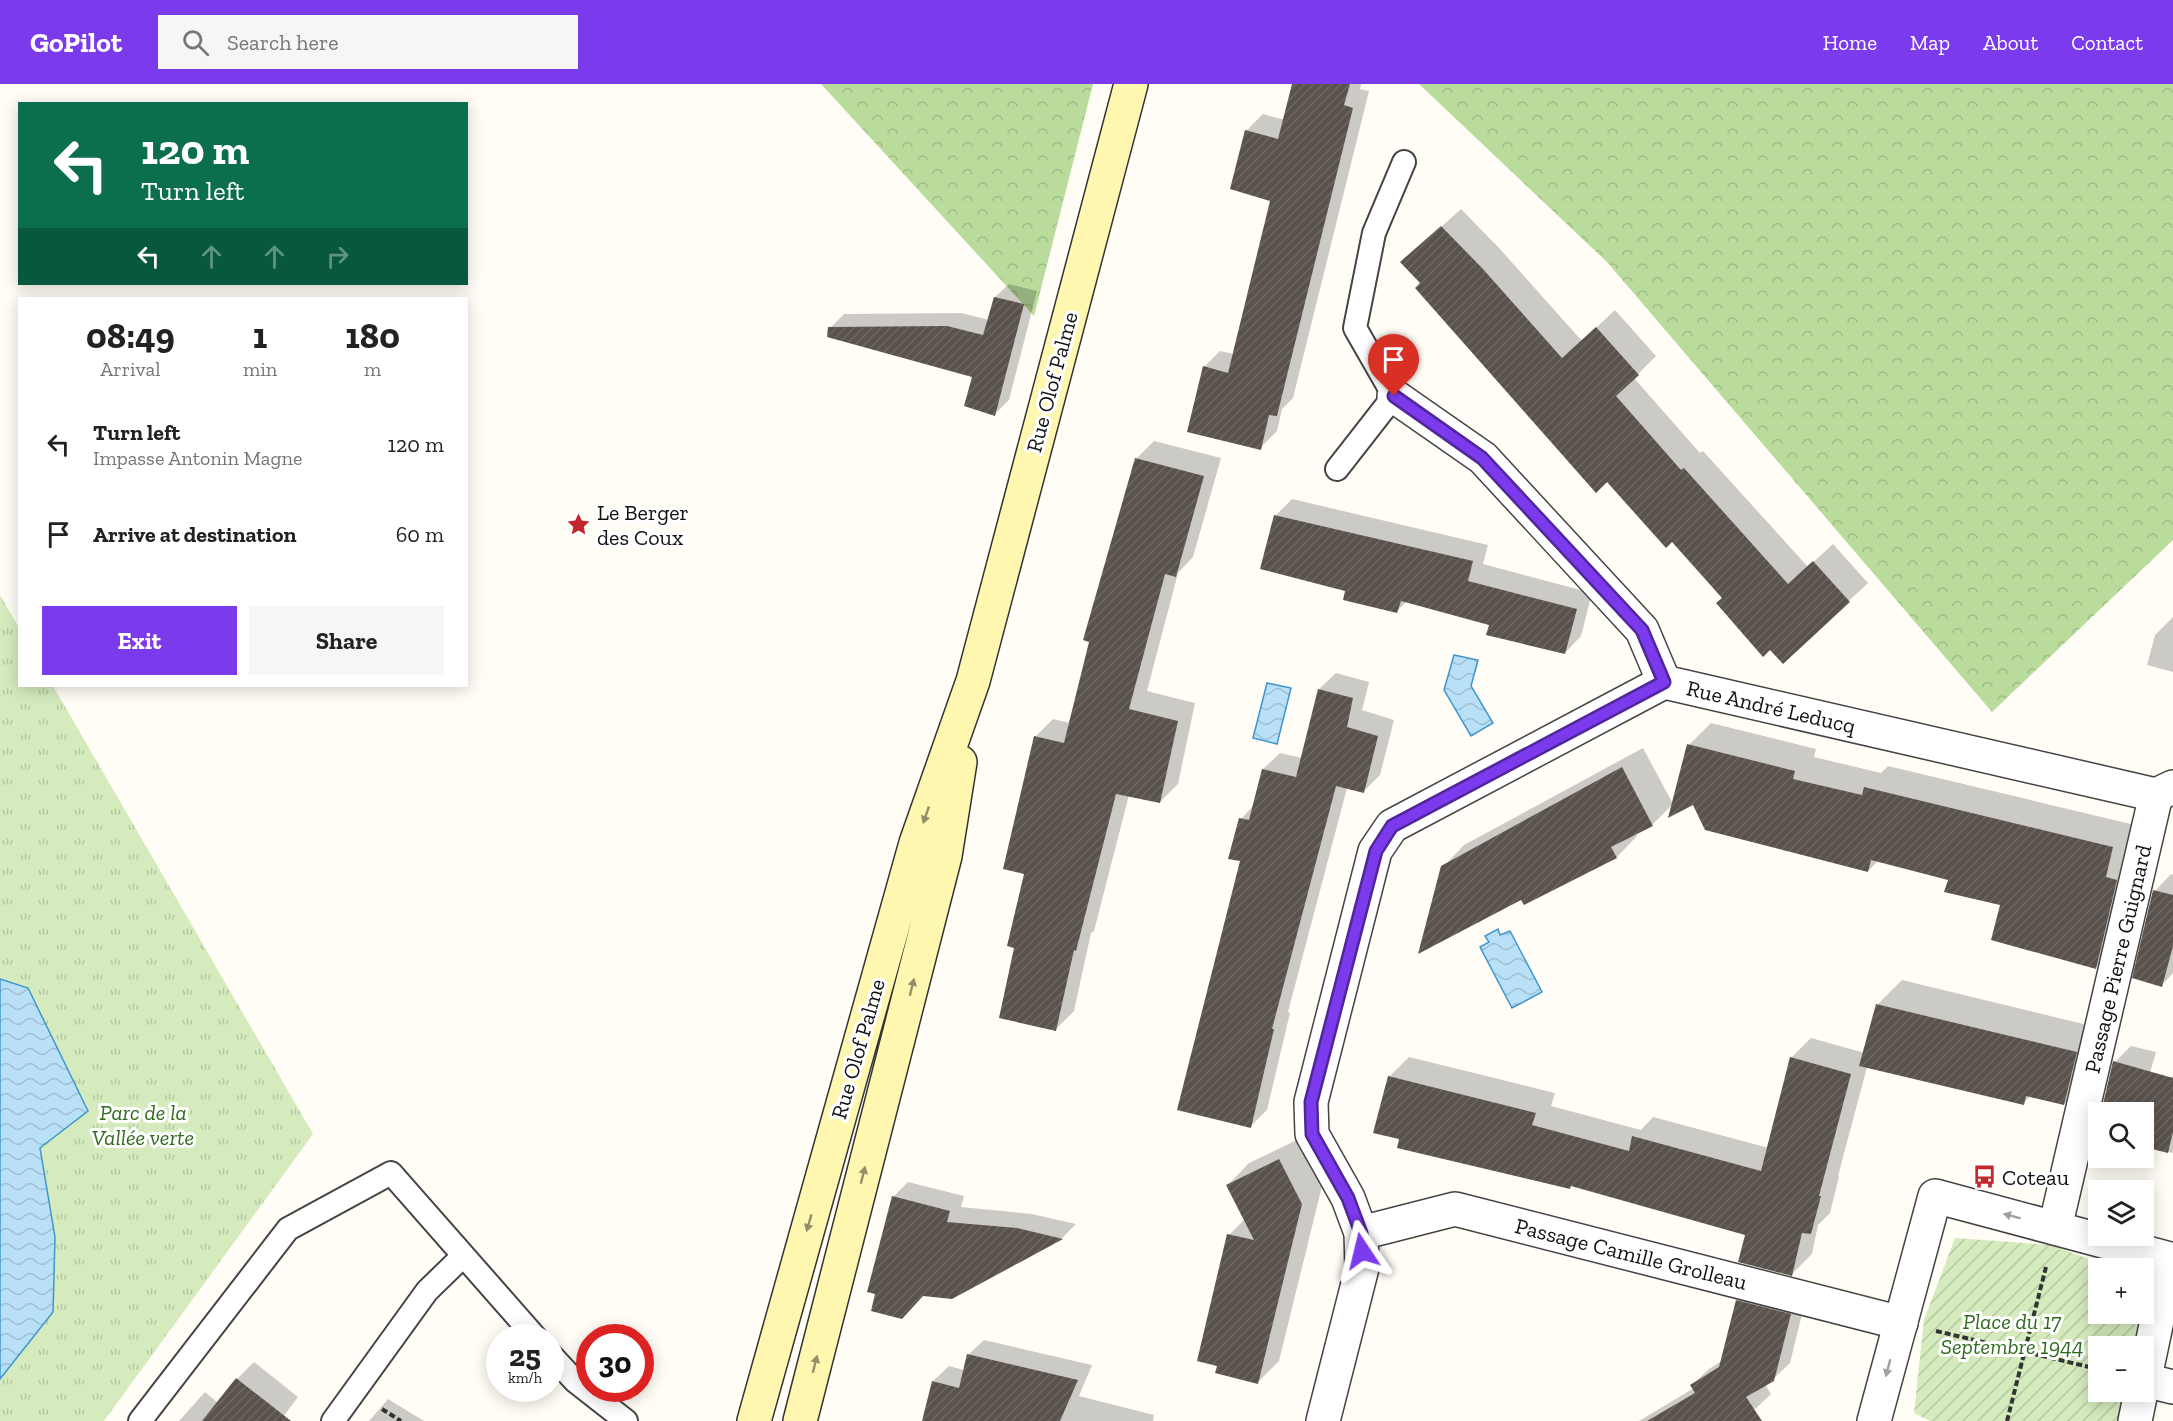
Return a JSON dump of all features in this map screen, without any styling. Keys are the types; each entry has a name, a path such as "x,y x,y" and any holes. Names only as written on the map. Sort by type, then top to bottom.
{"main road":[{"name":"Rue Olof Palme","path":"754,1421 916,843 973,681 1131,84"},
{"name":"Rue Olof Palme","path":"800,1421 945,855 973,681"}],"street":[{"path":"1394,396 1482,458 1491,467 1642,630 1664,682"},
{"name":"Rue André Leducq","path":"1323,1421 1362,1268 1361,1233 1348,1198 1312,1134 1311,1102 1376,851 1392,826 1664,682 2165,791"},
{"name":"Passage Pierre Guignard","path":"2055,1228 2165,791"},
{"path":"1874,1421 1935,1196 2171,1258 2154,1336"},
{"name":"Passage Camille Grolleau","path":"1361,1233 1455,1209 1901,1323"},
{"path":"2154,1383 2173,1387"},
{"path":"2135,1421 2139,1402"}],"lane":[{"path":"1337,469 1394,396 1355,328 1374,233 1404,162"},
{"path":"140,1421 288,1229 391,1173 524,1324"},
{"path":"333,1421 427,1291 463,1256"},
{"path":"564,1370 575,1382 626,1421"}],"path":[{"path":"2007,1421 2055,1228"},
{"path":"1901,1323 2088,1367"}],"green space":[{"path":"821,84 1093,84 1034,316"},
{"path":"1419,84 2173,84 2173,540 1992,712 1607,262"},
{"name":"Parc de la Vallée verte","path":"0,595 18,626 18,687 54,687 313,1134 104,1421 0,1421"},
{"name":"Place du 17 Septembre 1944","path":"1955,1238 2050,1245 2088,1259 2088,1324 2138,1324 2137,1336 2088,1336 2088,1402 2123,1402 2117,1421 1930,1421 1914,1413 1924,1320"}],"water":[{"path":"1454,655 1478,660 1471,686 1493,723 1471,736 1444,690"},
{"path":"1267,683 1291,688 1277,744 1253,738"},
{"path":"1498,929 1500,935 1510,931 1542,992 1512,1008 1480,947 1489,942 1485,936"},
{"path":"0,979 28,988 88,1111 40,1148 55,1237 53,1312 0,1379"}],"building":[{"path":"1292,84 1350,84 1344,105 1353,108 1277,416 1269,415 1261,450 1187,432 1203,366 1228,373 1270,201 1230,189 1245,130 1278,139"},
{"path":"1441,226 1482,268 1562,358 1596,327 1639,375 1616,396 1681,470 1684,468 1788,584 1813,561 1850,602 1783,664 1770,650 1763,657 1716,603 1722,598 1672,542 1666,548 1607,482 1596,493 1415,288 1420,283 1400,262"},
{"path":"994,297 1024,304 995,416 964,406 972,377 827,337 828,327 947,326 983,335"},
{"path":"1135,458 1204,476 1176,577 1165,574 1129,709 1178,721 1160,803 1116,794 1076,951 1074,950 1056,1031 999,1018 1014,948 1007,946 1024,874 1003,869 1034,736 1064,743 1089,642 1083,640"},
{"path":"1274,515 1473,561 1468,581 1577,609 1565,654 1486,635 1489,625 1401,601 1397,613 1343,600 1345,591 1260,569"},
{"path":"1318,689 1353,698 1347,727 1378,736 1364,793 1336,786 1272,1029 1274,1029 1251,1128 1177,1110 1240,861 1228,859 1239,818 1249,820 1262,769 1296,777"},
{"path":"1687,744 1795,771 1793,779 1862,795 1864,787 2113,847 2106,877 2117,880 2096,969 1991,940 2000,905 1944,892 1948,880 1871,860 1868,872 1705,830 1693,805 1668,818"},
{"path":"1622,767 1653,826 1611,847 1617,858 1524,905 1521,900 1418,954 1441,866"},
{"path":"2153,890 2173,895 2173,946 2162,987 2132,978"},
{"path":"1876,1004 2077,1052 2064,1105 2026,1096 2024,1105 1859,1066"},
{"path":"1790,1057 1851,1074 1811,1234 1802,1233 1792,1276 1738,1262 1745,1235 1571,1186 1570,1189 1397,1148 1399,1139 1373,1133 1388,1076 1536,1113 1532,1125 1629,1151 1632,1136 1761,1171"},
{"path":"2113,1061 2173,1078 2173,1132 2168,1153 2154,1150 2154,1102 2104,1102"},
{"path":"1279,1159 1302,1204 1258,1384 1215,1373 1217,1366 1197,1361 1227,1234 1254,1240 1226,1185"},
{"path":"892,1196 950,1211 947,1222 1017,1228 1063,1239 952,1299 923,1296 902,1319 871,1311 875,1294 867,1292"},
{"path":"1736,1300 1791,1314 1774,1381 1746,1397 1762,1421 1647,1421 1695,1393 1690,1385 1719,1367"},
{"path":"967,1354 1078,1380 1060,1421 922,1421 932,1381 959,1388"},
{"path":"236,1378 291,1421 202,1421"}],"place":[{"name":"Le Berger des Coux","path":"579,525"},
{"name":"Coteau","path":"1984,1177"}],"route":[{"path":"1362,1251 1361,1233 1348,1198 1312,1134 1311,1102 1376,851 1392,826 1664,682 1642,630 1482,458 1394,396"}]}
